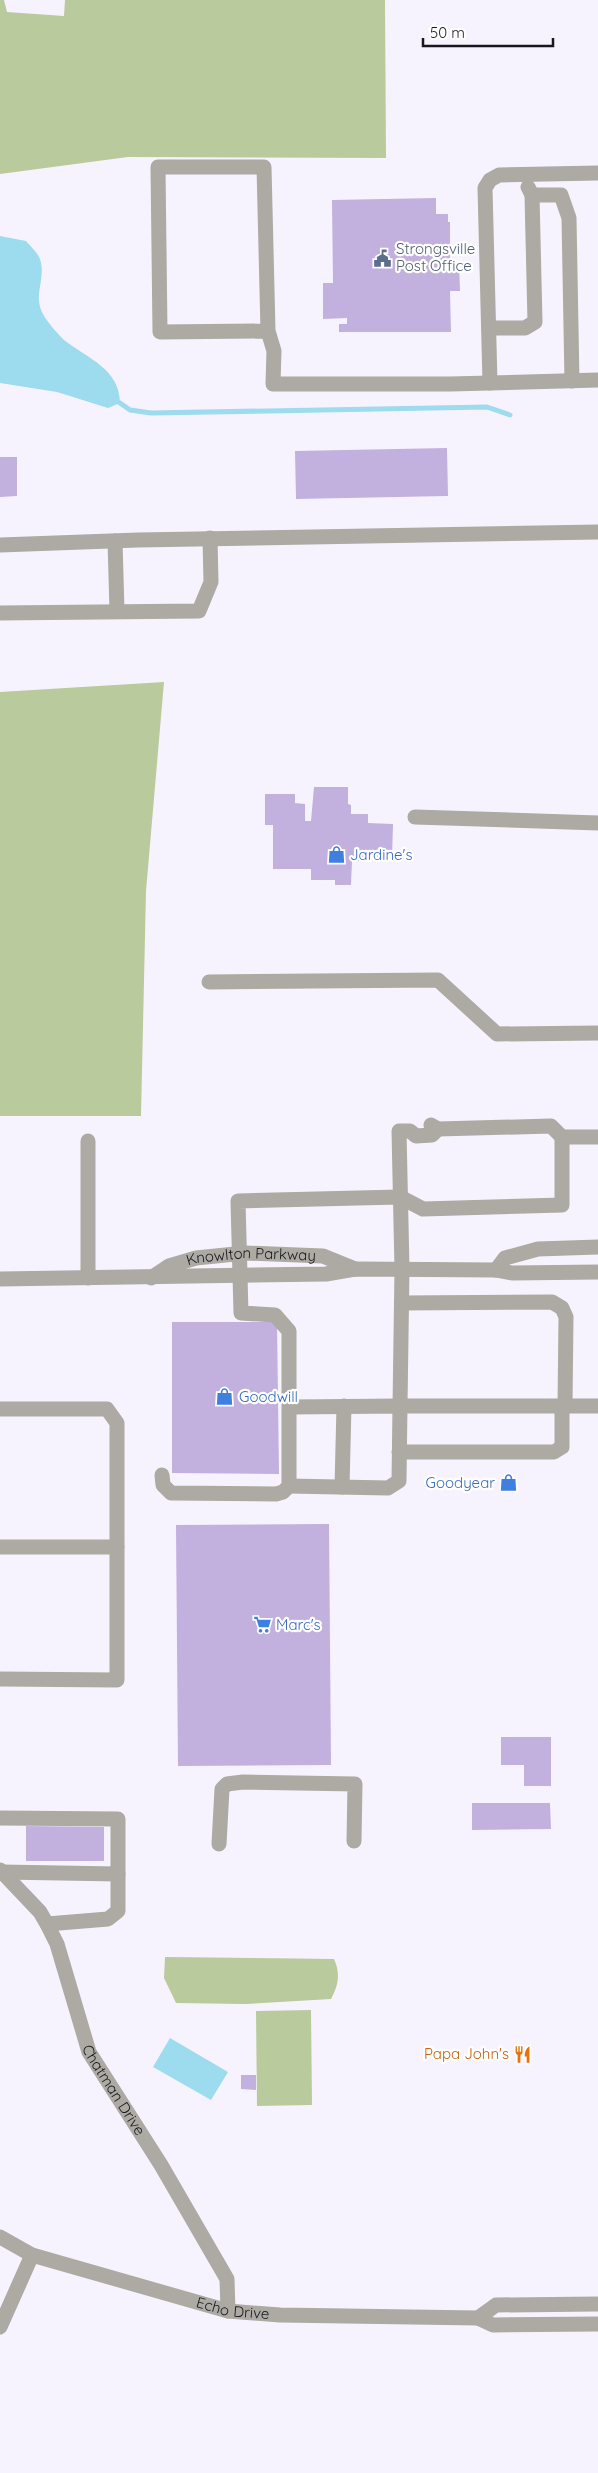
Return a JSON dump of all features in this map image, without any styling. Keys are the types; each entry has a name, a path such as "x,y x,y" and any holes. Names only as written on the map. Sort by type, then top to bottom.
{"street":[{"path":"268,331 160,332 158,167 264,167 268,331 274,351 273,384 490,383 598,380"},
{"path":"490,383 485,188 490,180 499,175 598,173"},
{"path":"489,328 525,328 536,322 532,194 521,174"},
{"path":"561,195 576,174"},
{"path":"532,194 561,195"},
{"path":"561,195 569,218 572,381"},
{"path":"0,545 115,540 598,532"},
{"path":"0,613 199,611 211,582 210,538"},
{"path":"115,540 117,612"},
{"path":"415,817 598,823"},
{"path":"209,982 438,980 496,1034 598,1033"},
{"path":"289,1486 388,1488 399,1481 402,1303 400,1197 404,1131 416,1136 432,1135 438,1129 551,1126 562,1137 598,1137"},
{"path":"162,1475 163,1485 171,1493 276,1494 284,1492 289,1486 289,1332 275,1315 241,1313 238,1200 400,1197 423,1210 562,1206 562,1137"},
{"path":"88,1141 88,1278"},
{"path":"496,1270 505,1258 538,1249 598,1247"},
{"name":"Knowlton Parkway","path":"150,1278 169,1266 196,1258 239,1253 323,1256 355,1269"},
{"name":"Knowlton Parkway","path":"0,1280 326,1274 355,1269 496,1270 512,1273 598,1272"},
{"path":"399,1452 554,1452 562,1447 566,1317 558,1304 552,1302 402,1303"},
{"path":"342,1487 344,1406"},
{"path":"290,1407 598,1406"},
{"path":"0,1409 107,1409 117,1422 117,1680 0,1679"},
{"path":"0,1547 117,1547"},
{"path":"219,1844 222,1789 227,1784 243,1782 355,1784 354,1841"},
{"path":"0,1818 118,1819 118,1911 115,1916 108,1919 47,1924"},
{"path":"1,1871 118,1874"},
{"name":"Chatman Drive","path":"1,1871 40,1912 47,1924 57,1944 89,2052 161,2165 227,2280 228,2312"},
{"name":"Echo Drive","path":"0,2237 32,2255 228,2312 280,2315 478,2318 494,2325 598,2324"},
{"path":"0,2327 32,2255"},
{"path":"478,2318 496,2305 598,2304"}],"green space":[{"path":"0,0 4,0 7,12 64,16 65,0 385,0 386,158 128,157 0,174"},
{"path":"164,682 146,891 141,1116 0,1116 0,692"},
{"path":"165,1957 334,1959 338,1980 331,1999 246,2004 176,2003 164,1978"},
{"path":"311,2010 312,2105 257,2106 256,2011"}],"water":[{"path":"0,236 26,241 38,254 42,267 39,296 41,311 64,340 92,359 108,373 119,391 120,403 108,408 57,392 0,383"},
{"path":"170,2038 228,2072 211,2100 153,2067"}],"building":[{"path":"436,198 436,214 448,214 448,222 450,222 450,262 459,262 460,291 450,291 451,332 339,332 339,324 347,324 347,318 323,319 323,283 333,283 332,200"},
{"path":"447,448 448,496 296,499 295,451"},
{"path":"0,457 17,457 17,496 0,497"},
{"path":"314,787 348,787 348,804 351,805 351,814 368,814 368,823 393,824 392,858 368,858 368,861 352,861 351,885 335,885 335,880 311,880 311,869 273,869 273,825 265,825 265,794 295,794 295,803 305,804 305,821 311,821"},
{"name":"Goodwill","path":"172,1322 277,1322 279,1474 172,1473"},
{"path":"329,1524 331,1765 178,1766 176,1525"},
{"path":"501,1737 551,1737 551,1786 524,1786 524,1765 501,1765"},
{"path":"472,1803 550,1803 551,1829 472,1830"},
{"path":"26,1826 104,1827 104,1861 26,1861"},
{"path":"241,2075 256,2075 256,2090 241,2089"}],"waterway":[{"path":"120,403 130,410 151,413 487,407 510,415"}],"place":[{"name":"Strongsville Post Office","path":"382,258"},
{"name":"Jardine's","path":"336,855"},
{"name":"Goodwill","path":"225,1397"},
{"name":"Goodyear","path":"509,1483"},
{"name":"Marc's","path":"262,1625"},
{"name":"Papa John's","path":"523,2054"}]}
